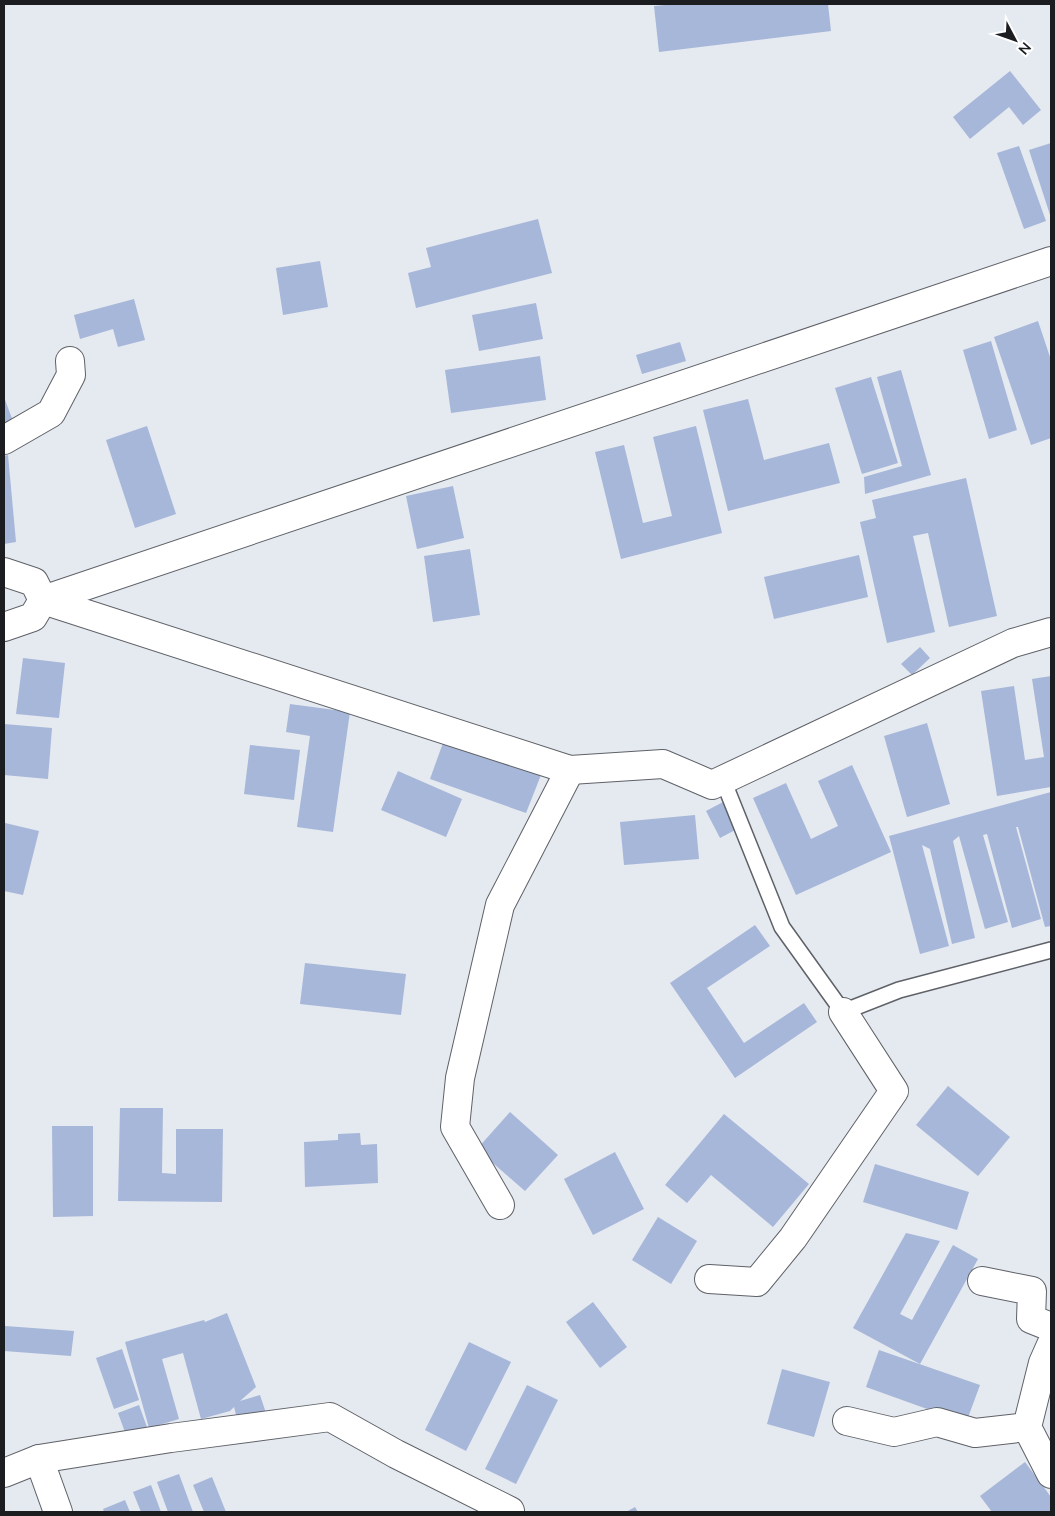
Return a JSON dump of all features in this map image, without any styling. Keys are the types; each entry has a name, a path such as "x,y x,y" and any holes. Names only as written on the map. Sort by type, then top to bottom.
{"street":[{"path":"4,627 33,617 43,600 1051,261"},
{"path":"4,440 51,413 71,375 70,361"},
{"path":"4,572 34,582 43,600 570,770 663,764 712,785 1013,643 1051,632"},
{"path":"500,1205 455,1127 460,1078 500,905 570,770"},
{"path":"709,1280 757,1282 792,1238 894,1090 843,1012"},
{"path":"982,1281 1032,1291 1031,1319 1051,1327"},
{"path":"1051,1345 1043,1363 1027,1427 1051,1474"},
{"path":"4,1473 39,1459 171,1438 330,1418 396,1454 510,1511"},
{"path":"847,1421 894,1432 937,1422 975,1433 1027,1427"},
{"path":"39,1459 58,1512"}],"lane":[{"path":"723,780 782,927 843,1012 899,990 1051,950"}],"building":[{"path":"676,4 828,4 831,31 659,52 654,6"},
{"path":"1010,71 1041,110 1023,125 1009,107 970,139 953,117"},
{"path":"1051,143 1051,218 1029,150"},
{"path":"1019,146 1046,221 1024,229 997,153"},
{"path":"538,219 552,273 416,308 408,273 431,267 426,248"},
{"path":"320,261 328,307 283,315 276,268"},
{"path":"134,299 145,340 118,347 113,329 80,339 74,315"},
{"path":"536,303 543,339 479,351 472,315"},
{"path":"1038,321 1051,360 1051,438 1031,445 994,337"},
{"path":"991,341 1017,430 989,439 963,350"},
{"path":"680,342 686,361 642,374 636,355"},
{"path":"540,356 546,400 451,413 445,370"},
{"path":"901,370 931,475 865,494 864,477 902,466 877,377"},
{"path":"871,377 898,463 862,474 835,388"},
{"path":"4,397 14,424 4,428"},
{"path":"748,399 764,460 829,443 840,483 728,511 703,410"},
{"path":"147,426 176,514 135,528 106,440"},
{"path":"696,426 722,533 621,559 595,452 624,445 643,523 672,516 653,437"},
{"path":"8,455 16,542 4,544 4,456"},
{"path":"966,478 997,616 949,627 928,533 913,536 935,632 887,643 860,522 876,518 872,500"},
{"path":"453,486 464,538 417,549 406,496"},
{"path":"470,549 480,615 433,622 424,556"},
{"path":"859,555 868,597 774,619 764,577"},
{"path":"920,647 930,658 912,675 901,664"},
{"path":"23,658 65,663 59,718 16,714"},
{"path":"1051,676 1051,787 997,796 981,691 1014,686 1025,760 1044,757 1032,679"},
{"path":"290,704 350,712 333,832 297,827 310,736 286,732"},
{"path":"927,723 950,804 907,817 884,736"},
{"path":"4,724 52,728 48,779 4,775"},
{"path":"444,740 541,775 526,813 430,779"},
{"path":"250,745 300,750 294,800 244,794"},
{"path":"852,765 891,852 796,895 753,798 786,783 811,839 838,826 818,781"},
{"path":"398,771 462,799 446,837 381,810"},
{"path":"1051,792 1051,926 1045,927 1018,827 1016,827 1041,919 1012,928 987,834 983,835 1008,922 985,929 959,836 953,841 975,938 952,944 930,849 922,845 949,946 920,954 889,836"},
{"path":"723,802 737,829 720,838 706,811"},
{"path":"695,815 699,859 624,865 620,822"},
{"path":"5,823 39,831 23,895 4,891"},
{"path":"755,925 770,946 707,988 744,1043 804,1003 817,1022 735,1078 670,983"},
{"path":"305,963 406,974 401,1015 300,1004"},
{"path":"948,1086 1010,1137 978,1176 916,1125"},
{"path":"120,1108 163,1108 162,1173 176,1174 176,1129 223,1129 222,1202 118,1201"},
{"path":"510,1112 558,1155 525,1191 477,1149"},
{"path":"724,1114 809,1184 773,1227 711,1175 687,1203 665,1185"},
{"path":"52,1126 93,1126 93,1216 53,1217"},
{"path":"360,1133 361,1145 377,1144 378,1183 305,1187 304,1142 338,1140 338,1134"},
{"path":"615,1152 644,1209 593,1235 564,1179"},
{"path":"875,1164 969,1192 957,1230 863,1202"},
{"path":"658,1217 697,1241 671,1284 632,1260"},
{"path":"906,1233 940,1241 900,1314 912,1320 953,1245 978,1259 920,1364 853,1328"},
{"path":"593,1302 627,1347 600,1368 566,1322"},
{"path":"227,1313 256,1387 240,1401 260,1395 266,1413 238,1422 234,1407 230,1411 201,1419 183,1353 162,1359 179,1419 149,1428 125,1342 204,1320 205,1322"},
{"path":"5,1326 74,1331 71,1356 4,1351"},
{"path":"469,1342 511,1362 466,1451 425,1430"},
{"path":"122,1349 139,1400 114,1409 96,1358"},
{"path":"879,1350 980,1385 966,1423 866,1387"},
{"path":"782,1369 830,1382 814,1437 767,1424"},
{"path":"527,1385 558,1400 516,1484 485,1469"},
{"path":"139,1405 147,1427 126,1435 118,1413"},
{"path":"1025,1462 1051,1497 1051,1512 992,1512 980,1496"},
{"path":"179,1474 193,1512 168,1512 157,1482"},
{"path":"212,1477 226,1512 204,1512 193,1485"},
{"path":"151,1485 161,1512 141,1512 133,1492"},
{"path":"125,1500 130,1512 104,1512 103,1509"},
{"path":"635,1507 638,1512 626,1512"}]}
